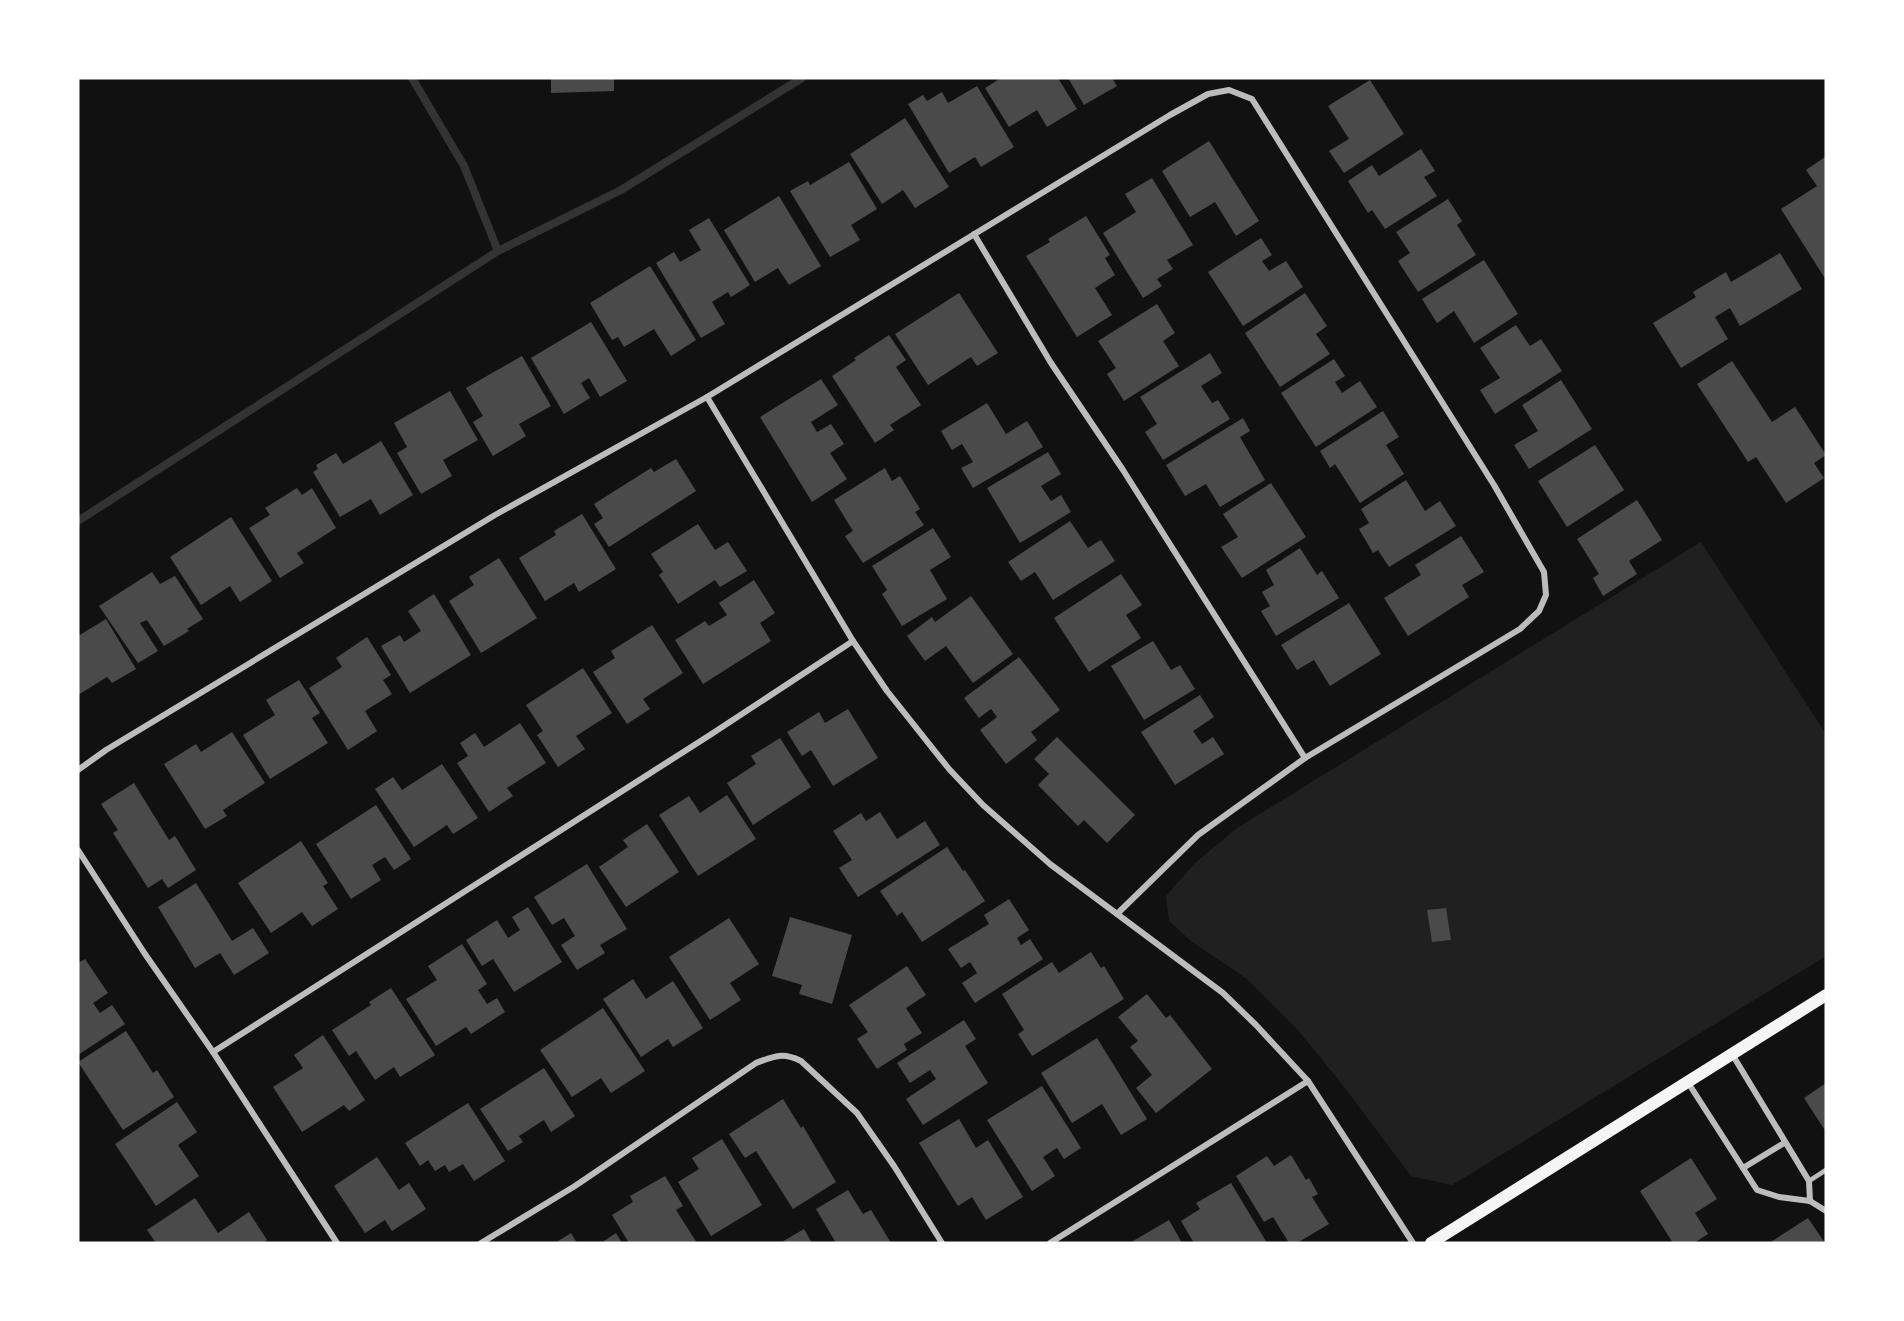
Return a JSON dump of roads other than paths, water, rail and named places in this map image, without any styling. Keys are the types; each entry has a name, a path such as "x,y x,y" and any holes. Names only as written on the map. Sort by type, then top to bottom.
{"main road":[{"path":"1431,1243 1826,995"}],"street":[{"path":"78,770 106,750 495,515 707,397 1170,115 1208,94 1230,90 1252,99 1494,485 1544,572 1546,595 1539,611 1520,629 1305,758 1198,835 1117,914"},
{"path":"974,234 1051,363 1123,470 1305,758"},
{"path":"707,397 853,640 887,691 949,769 983,806 1050,864 1223,993 1256,1025 1308,1081 1413,1243"},
{"path":"213,1052 710,735 853,640"},
{"path":"78,850 337,1243"},
{"path":"1731,1053 1809,1181 1810,1201"},
{"path":"481,1243 575,1186 756,1063 778,1055 791,1056 801,1061 857,1113 894,1166 942,1243"},
{"path":"1050,1243 1308,1081"},
{"path":"1687,1081 1757,1190 1779,1197 1810,1201 1826,1210"},
{"path":"1743,1168 1784,1143"}],"lane":[{"path":"1809,1181 1826,1170"}],"waterway":[{"path":"412,78 464,166 498,251"},
{"path":"78,521 498,251 621,190 802,78"}]}
